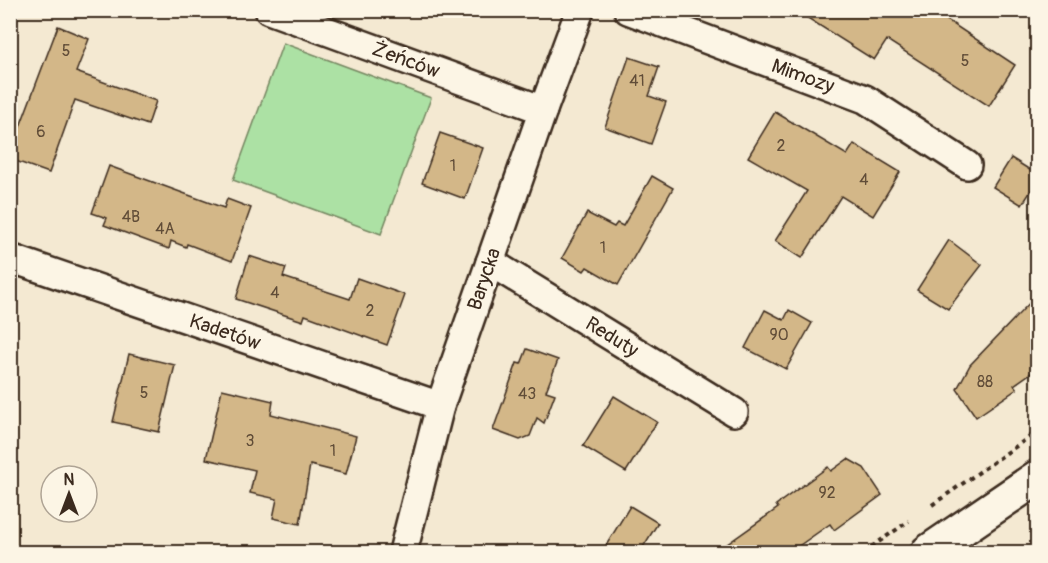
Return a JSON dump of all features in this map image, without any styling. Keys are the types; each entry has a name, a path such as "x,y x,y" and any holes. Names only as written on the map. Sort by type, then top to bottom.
{"street":[{"name":"Żeńców","path":"269,10 543,110"},
{"name":"Barycka","path":"403,552 440,406 580,10"},
{"name":"Mimozy","path":"628,10 865,99 967,165"},
{"name":"Kadetów","path":"10,258 440,406"},
{"name":"Reduty","path":"490,262 734,412"},
{"path":"928,552 1038,477"}],"path":[{"path":"931,505 1038,431"},
{"path":"864,552 912,519"}],"green space":[{"path":"283,43 431,98 381,234 233,180"}],"building":[{"path":"795,10 932,10 1015,65 989,106 887,40 874,60"},
{"path":"58,26 89,39 76,72 156,101 148,125 75,100 49,173 10,159 10,153"},
{"path":"629,57 659,67 649,96 666,102 651,144 605,127"},
{"path":"775,112 847,155 854,144 900,172 873,216 841,196 802,258 775,241 807,191 748,157"},
{"path":"440,133 483,148 465,199 422,183"},
{"path":"1011,158 1038,175 1038,180 1022,205 993,187"},
{"path":"109,166 224,208 227,199 251,208 232,261 187,244 186,247 171,241 169,249 104,225 107,218 92,213"},
{"path":"652,176 673,188 618,285 587,267 584,271 562,258 587,213 614,227 617,223 623,226"},
{"path":"949,240 982,265 948,309 917,290"},
{"path":"249,256 286,268 283,277 350,299 357,278 405,295 387,345 305,315 303,321 236,299"},
{"path":"1038,294 1038,368 1014,385 1017,389 976,417 957,389 970,365"},
{"path":"765,310 784,320 789,310 812,323 786,369 745,348"},
{"path":"527,349 558,360 546,391 555,394 544,423 537,418 530,436 520,440 493,430 517,363 521,364"},
{"path":"129,354 175,365 159,432 113,422"},
{"path":"222,389 273,401 271,414 356,436 346,474 310,465 300,524 273,518 277,499 250,493 255,470 206,459"},
{"path":"614,396 657,422 626,472 583,446"},
{"path":"848,459 864,468 882,495 834,530 830,524 790,552 716,552 778,508 776,505 828,467 831,471"},
{"path":"630,506 658,523 640,552 602,552"}]}
